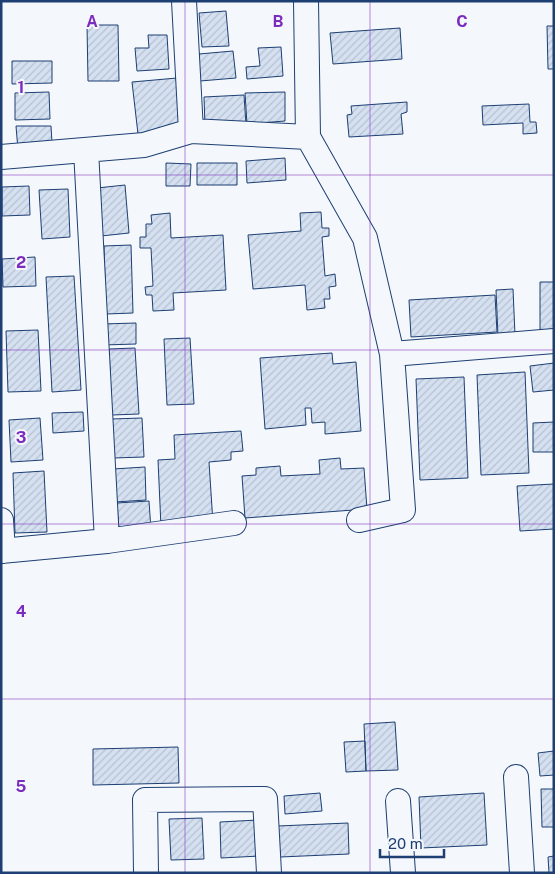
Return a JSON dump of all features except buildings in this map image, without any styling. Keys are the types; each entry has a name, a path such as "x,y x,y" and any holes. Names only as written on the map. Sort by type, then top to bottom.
{"street":[{"path":"184,1 190,131"},
{"path":"306,1 308,137 365,238 392,354 403,510 359,520"},
{"path":"1,158 144,145 190,131 308,137"},
{"path":"86,150 107,541"},
{"path":"392,354 554,341"},
{"path":"1,520 2,551 107,541 234,523"},
{"path":"516,777 522,873"},
{"path":"146,873 145,800 265,800 269,873"},
{"path":"398,800 403,873"}]}
